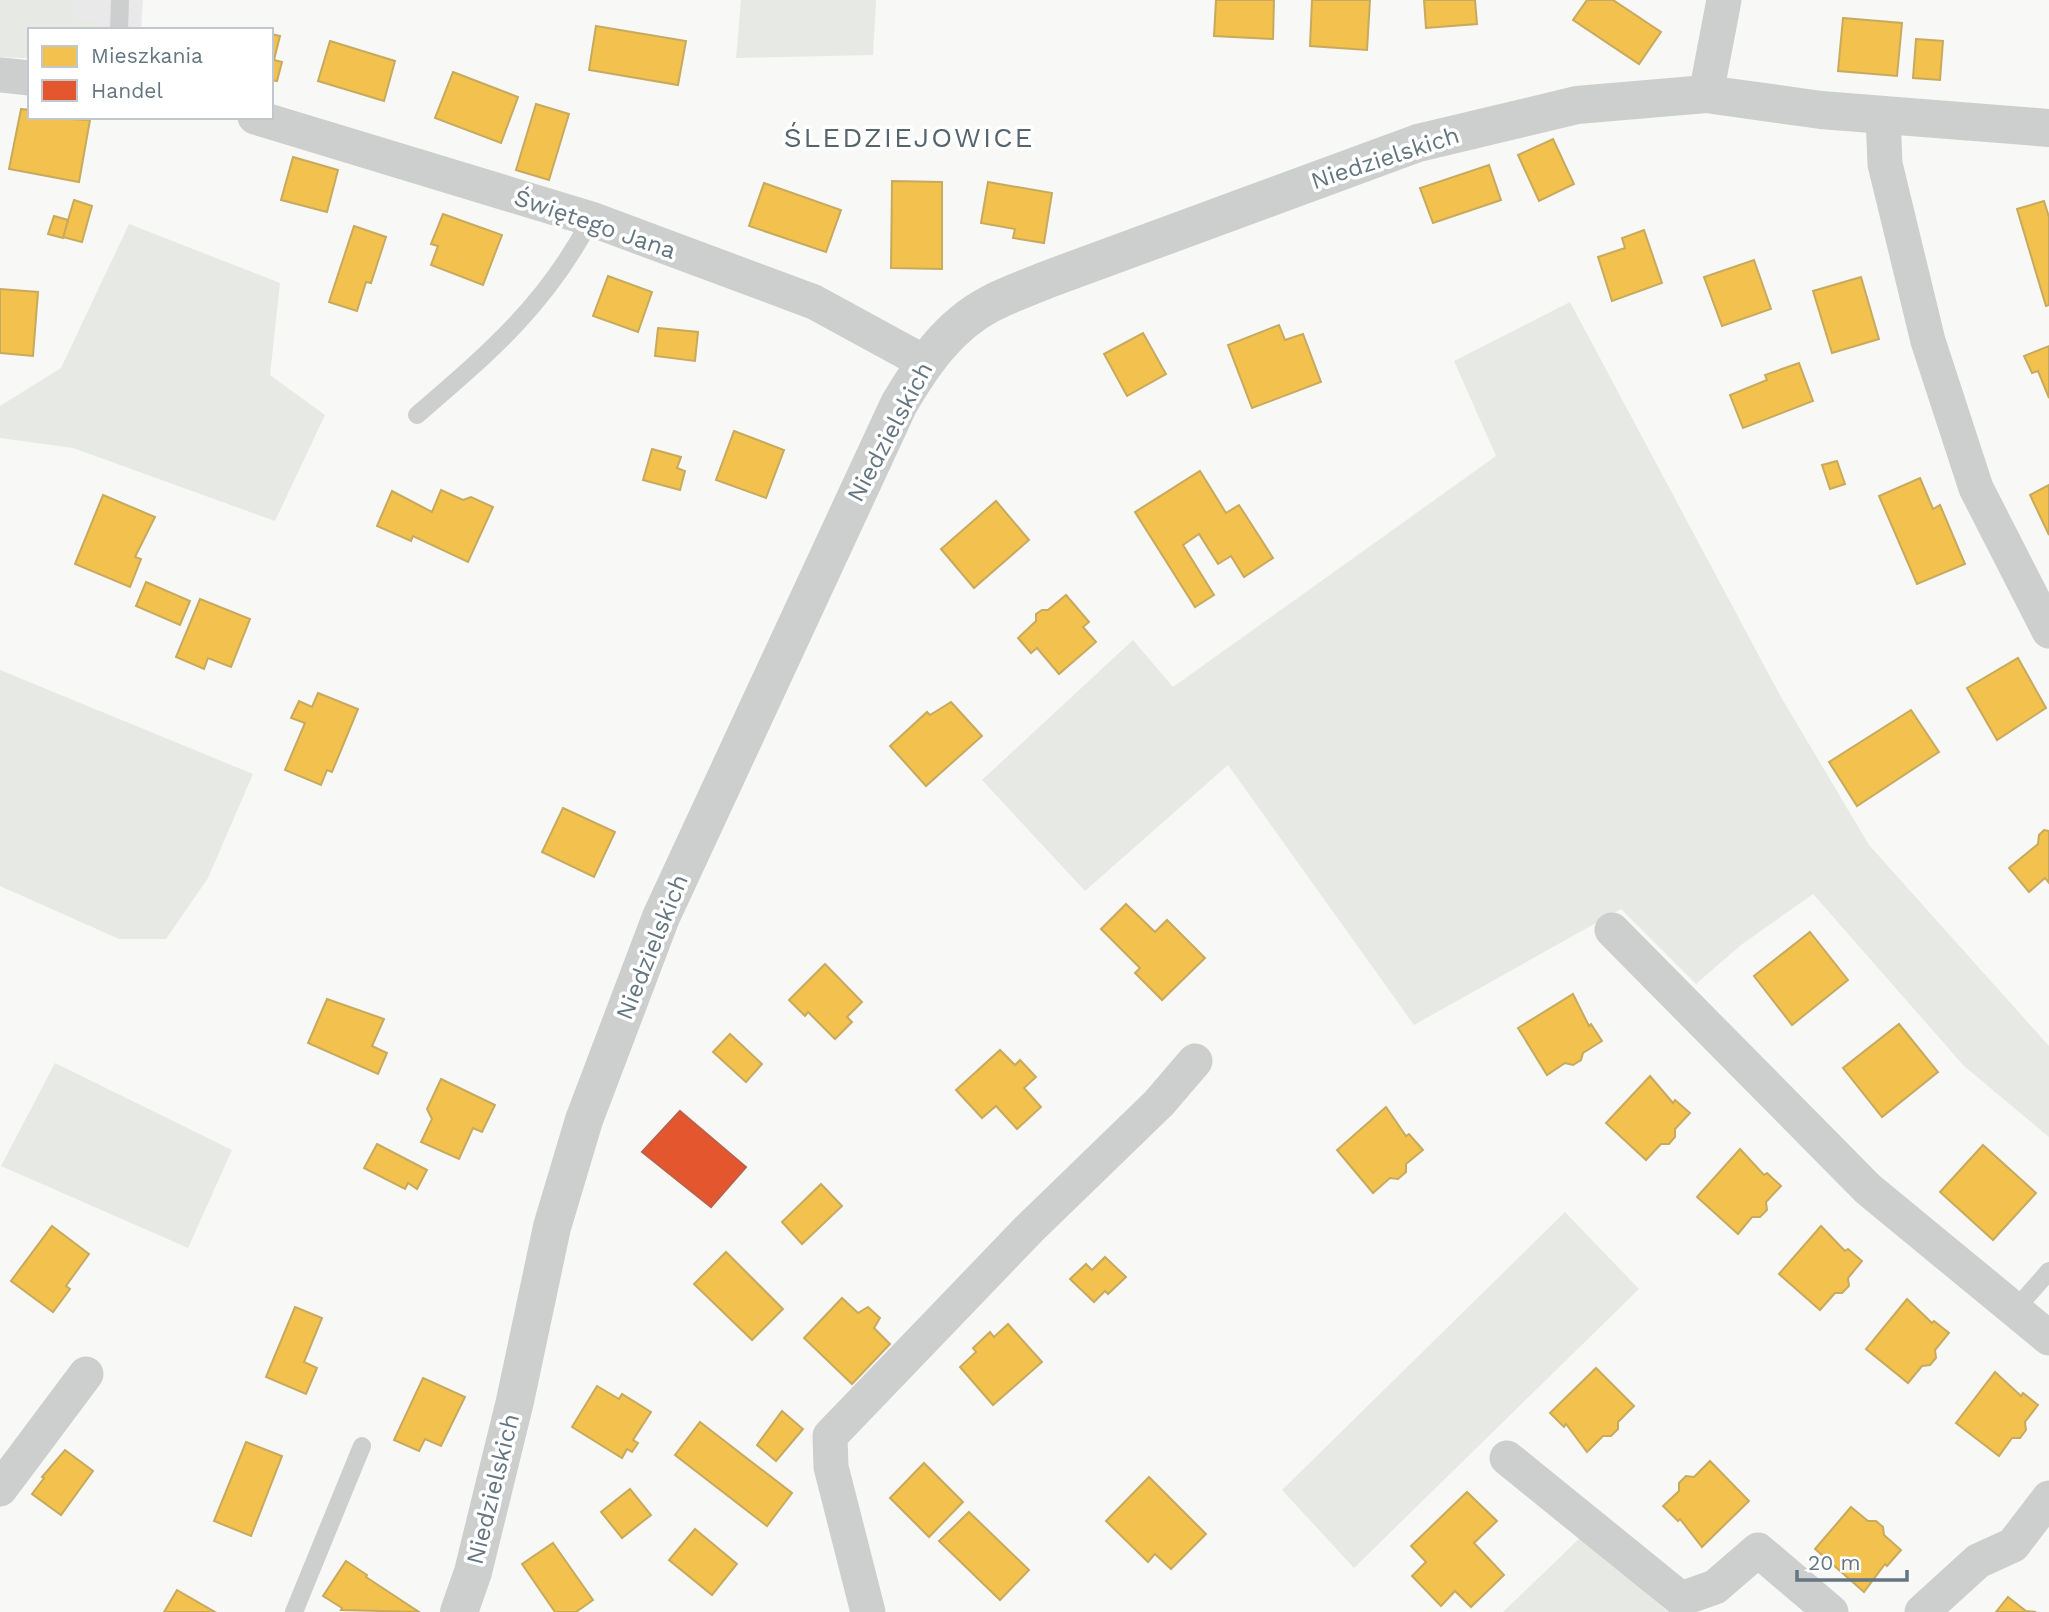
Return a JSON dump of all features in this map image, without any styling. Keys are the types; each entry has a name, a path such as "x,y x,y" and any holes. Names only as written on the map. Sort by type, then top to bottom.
{"street":[{"path":"1706,94 1724,0"},
{"path":"0,75 28,78"},
{"name":"Niedzielskich","path":"459,1612 473,1572 512,1414 552,1227 588,1107 661,917 893,416 924,362 941,342 988,305 1407,147 1577,105 1706,94 1883,116 2049,128"},
{"path":"1883,116 1885,164 1928,341 1976,488 2049,631"},
{"name":"Świętego Jana","path":"262,119 591,219 814,302 924,362"},
{"path":"1612,930 1868,1189 2049,1338"},
{"path":"868,1612 831,1467 830,1436 1029,1229 1159,1103 1195,1061"},
{"path":"0,1489 86,1374"},
{"path":"1507,1458 1681,1599 1716,1587 1758,1550 1831,1612"},
{"path":"1922,1612 1978,1561 2013,1545 2049,1498"}],"lane":[{"path":"119,28 120,0"},
{"path":"417,415 497,346 527,313 568,262 591,219"},
{"path":"2014,1311 2049,1271"},
{"path":"294,1612 362,1446"}],"shaded area":[{"path":"0,0 143,0 141,28 28,28 28,58 0,57"},
{"path":"0,0 73,0 72,22 96,22 96,28 28,28 28,58 0,57"},
{"path":"741,0 876,0 873,55 736,58"},
{"path":"129,224 280,283 270,375 325,415 275,521 73,448 0,438 0,406 61,368"},
{"path":"1570,302 1781,697 1869,845 2049,1046 2049,1137 1964,1066 1813,894 1741,945 1696,984 1621,909 1414,1025 1228,765 1085,891 982,780 1133,640 1173,687 1496,456 1454,361"},
{"path":"0,670 253,774 208,878 166,939 119,939 0,886"},
{"path":"55,1063 232,1150 188,1248 1,1166"},
{"path":"1565,1212 1639,1289 1354,1568 1282,1490"},
{"path":"1581,1537 1668,1612 1503,1612"}],"building: Mieszkania":[{"path":"1216,0 1274,0 1273,39 1214,36"},
{"path":"1312,0 1370,0 1367,50 1310,46"},
{"path":"1424,0 1475,0 1477,24 1426,28"},
{"path":"1587,0 1613,0 1661,32 1639,64 1573,20"},
{"path":"1843,18 1902,23 1897,76 1838,71"},
{"path":"596,26 686,41 678,85 589,70"},
{"path":"273,34 280,36 274,60 282,62 277,81 273,80"},
{"path":"1916,39 1943,41 1940,80 1913,78"},
{"path":"330,41 395,61 384,101 318,81"},
{"path":"453,72 518,97 501,143 435,118"},
{"path":"536,104 569,114 549,180 516,170"},
{"path":"21,109 28,110 28,119 90,120 79,182 9,169"},
{"path":"1553,139 1574,184 1539,201 1518,155"},
{"path":"293,157 338,170 327,212 281,200"},
{"path":"1489,165 1501,200 1433,223 1420,188"},
{"path":"892,181 942,182 942,269 891,268"},
{"path":"988,182 1052,193 1044,243 1013,238 1015,229 981,223"},
{"path":"764,183 841,210 826,252 749,226"},
{"path":"74,200 92,206 82,242 63,237"},
{"path":"2044,201 2049,217 2049,305 2046,306 2017,209"},
{"path":"443,214 502,235 483,285 431,265 438,246 431,244"},
{"path":"54,216 68,220 63,238 48,234"},
{"path":"354,226 386,237 371,283 366,282 357,311 329,302"},
{"path":"1644,230 1662,283 1612,301 1598,257 1625,248 1622,238"},
{"path":"1754,260 1771,309 1722,326 1704,277"},
{"path":"608,276 652,292 638,332 593,316"},
{"path":"1861,277 1879,339 1832,353 1813,291"},
{"path":"0,289 38,292 33,356 0,353"},
{"path":"1279,325 1285,340 1303,334 1321,382 1252,408 1228,345"},
{"path":"658,328 698,332 695,361 655,356"},
{"path":"1143,333 1166,374 1127,396 1104,354"},
{"path":"2049,346 2049,398 2038,371 2032,373 2024,356"},
{"path":"1799,363 1813,401 1743,428 1730,395 1767,380 1765,375"},
{"path":"734,431 784,450 766,498 716,480"},
{"path":"652,449 681,457 677,468 685,471 680,490 643,480"},
{"path":"1837,461 1845,484 1830,489 1822,465"},
{"path":"1200,471 1226,513 1239,505 1273,558 1244,577 1231,556 1218,564 1199,534 1183,545 1214,595 1195,607 1135,512"},
{"path":"1920,478 1933,509 1940,505 1965,564 1917,584 1879,496"},
{"path":"2049,485 2049,535 2030,495"},
{"path":"441,490 463,500 471,497 493,507 468,562 413,536 411,541 377,526 392,491 432,512"},
{"path":"103,495 155,517 135,557 141,559 130,587 75,564"},
{"path":"996,501 1029,540 974,588 941,549"},
{"path":"146,582 190,601 180,625 136,606"},
{"path":"1066,595 1089,622 1083,627 1096,642 1059,674 1037,648 1031,653 1018,638 1036,621 1036,614 1048,610"},
{"path":"200,599 250,619 231,667 208,658 204,669 176,657"},
{"path":"2018,658 2046,708 1997,740 1967,688"},
{"path":"318,693 358,709 332,772 327,770 321,785 285,770 305,723 291,718 299,701 312,707"},
{"path":"951,702 982,736 926,786 890,746 927,712 930,715"},
{"path":"1911,710 1939,752 1857,806 1829,762"},
{"path":"563,808 615,832 594,877 542,852"},
{"path":"2044,830 2049,831 2049,883 2045,878 2029,892 2009,868 2038,844 2039,835"},
{"path":"1126,904 1155,932 1167,920 1205,958 1162,1000 1135,973 1140,968 1101,929"},
{"path":"1810,932 1848,980 1792,1025 1754,976"},
{"path":"825,964 862,1002 847,1017 852,1022 835,1039 808,1012 805,1016 789,1000"},
{"path":"1573,994 1589,1026 1591,1024 1602,1041 1583,1053 1581,1060 1573,1065 1565,1063 1547,1075 1518,1028"},
{"path":"327,999 384,1019 372,1046 387,1053 378,1074 308,1043"},
{"path":"1899,1024 1938,1072 1882,1117 1843,1068"},
{"path":"730,1034 762,1064 746,1082 713,1052"},
{"path":"1000,1050 1015,1065 1020,1060 1036,1077 1024,1088 1041,1107 1017,1129 996,1106 982,1118 956,1090"},
{"path":"1650,1076 1673,1103 1675,1100 1690,1113 1675,1129 1675,1137 1669,1144 1661,1144 1646,1160 1606,1123"},
{"path":"441,1079 495,1105 482,1132 473,1128 459,1159 421,1142 432,1119 427,1109"},
{"path":"1386,1107 1406,1136 1409,1134 1423,1150 1406,1164 1406,1172 1398,1179 1390,1178 1373,1193 1337,1150"},
{"path":"377,1144 427,1170 417,1189 408,1183 405,1189 364,1168"},
{"path":"1983,1145 2036,1193 1993,1240 1940,1192"},
{"path":"1740,1149 1764,1175 1767,1173 1781,1186 1766,1202 1767,1210 1760,1217 1752,1217 1738,1234 1697,1197"},
{"path":"821,1184 842,1206 802,1244 782,1222"},
{"path":"52,1226 89,1254 66,1286 70,1289 53,1312 11,1281"},
{"path":"1821,1226 1845,1251 1848,1249 1862,1261 1848,1278 1849,1286 1842,1293 1835,1293 1820,1310 1779,1274"},
{"path":"726,1252 783,1309 752,1340 694,1284"},
{"path":"1105,1257 1126,1277 1108,1294 1105,1291 1094,1302 1070,1279 1086,1264 1092,1270"},
{"path":"842,1298 858,1313 868,1307 880,1318 874,1328 890,1344 852,1384 804,1338"},
{"path":"1907,1299 1932,1323 1934,1321 1949,1333 1935,1350 1936,1358 1930,1365 1922,1366 1908,1383 1866,1349"},
{"path":"295,1307 322,1318 304,1362 317,1368 306,1394 266,1377"},
{"path":"1008,1324 1042,1362 993,1405 960,1367 976,1352 973,1348 990,1332 994,1337"},
{"path":"1596,1368 1634,1406 1618,1422 1618,1429 1611,1436 1603,1436 1587,1452 1566,1424 1564,1427 1550,1413"},
{"path":"1995,1372 2021,1396 2023,1393 2038,1405 2025,1422 2026,1430 2020,1438 2012,1438 1999,1456 1956,1423"},
{"path":"423,1378 465,1397 441,1446 425,1439 419,1451 394,1440"},
{"path":"597,1386 619,1399 622,1394 651,1412 633,1440 638,1443 632,1452 627,1449 622,1458 572,1427"},
{"path":"782,1411 803,1429 776,1461 757,1445"},
{"path":"700,1422 792,1493 767,1526 675,1455"},
{"path":"246,1442 282,1456 251,1536 214,1521"},
{"path":"65,1450 93,1471 61,1515 32,1494 44,1478 42,1477"},
{"path":"1710,1461 1749,1501 1702,1547 1680,1519 1678,1521 1663,1506 1679,1491 1679,1483 1686,1476 1694,1477"},
{"path":"924,1463 963,1502 929,1537 890,1498"},
{"path":"1149,1477 1206,1534 1171,1569 1155,1554 1148,1562 1106,1521"},
{"path":"630,1489 651,1515 622,1538 601,1512"},
{"path":"1467,1492 1497,1521 1474,1543 1504,1575 1471,1607 1455,1591 1441,1606 1412,1576 1426,1562 1411,1546"},
{"path":"1851,1507 1868,1521 1876,1521 1883,1527 1884,1535 1901,1550 1887,1566 1885,1564 1864,1592 1815,1549"},
{"path":"969,1512 1029,1570 1000,1600 939,1541"},
{"path":"695,1529 737,1564 712,1595 669,1560"},
{"path":"553,1543 593,1600 576,1612 555,1612 522,1564"},
{"path":"346,1561 419,1612 341,1610 342,1608 323,1596"},
{"path":"177,1590 215,1612 164,1612"},
{"path":"2008,1597 2026,1611 2036,1612 1996,1612"}],"building: Handel":[{"path":"680,1111 746,1167 711,1207 642,1152"}],"district":[{"name":"ŚLEDZIEJOWICE","path":"909,137"}]}
